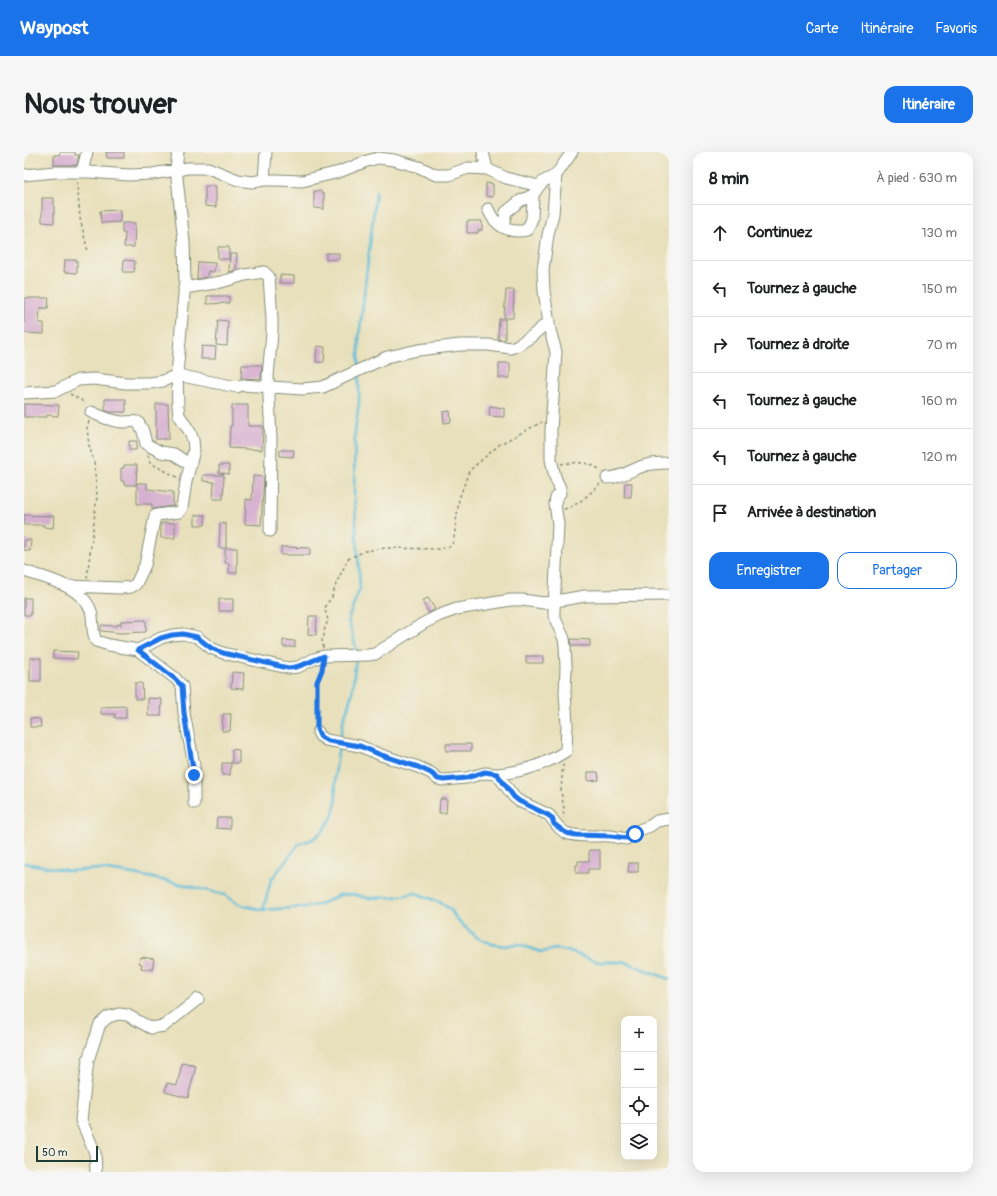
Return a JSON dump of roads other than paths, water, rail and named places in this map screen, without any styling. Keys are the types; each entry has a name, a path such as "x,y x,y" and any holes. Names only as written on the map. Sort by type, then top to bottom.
{"street":[{"path":"79,172 87,152"},
{"path":"67,586 122,588 131,587 136,584 145,565 155,516 178,512 182,508 186,482 194,450 190,432 179,415 176,375 184,288 184,242 176,169 178,152"},
{"path":"264,180 266,152"},
{"path":"483,152 487,169"},
{"path":"503,227 506,212 536,191 544,181 556,175 572,152"},
{"path":"24,175 55,172 137,175 152,174 176,169 208,168 238,180 252,182 264,180 292,182 311,180 339,172 367,160 378,158 394,160 419,167 436,175 449,175 468,168 487,169 506,178 533,185 536,191 532,219 527,230 519,232 511,231 503,227 494,220 488,209"},
{"path":"318,732 320,736 326,740 360,746 381,755 418,767 431,773 438,779 444,780 466,778 485,772 497,774 537,766 566,751 567,725 565,646 564,639 554,616 558,524 555,501 560,493 560,488 555,477 551,459 551,417 556,352 550,330 544,291 543,270 553,214 556,175"},
{"path":"184,288 221,282 255,273 264,272 269,277 272,319 268,376 271,439 270,531"},
{"path":"24,393 56,391 78,380 94,379 150,384 176,375 237,387 242,385 302,389 323,387 387,357 418,350 456,345 488,345 511,348 528,339 549,320"},
{"path":"91,412 109,420 138,422 143,431 146,444 161,452 174,454 191,465"},
{"path":"606,478 618,476 655,463 669,463"},
{"path":"24,571 67,586 80,596 91,612 93,634 96,641 138,650 182,686 184,713 194,766 194,803"},
{"path":"138,650 161,638 183,634 197,637 211,648 223,653 288,668 298,667 324,656 375,654 440,614 457,609 511,600 522,600 537,603 554,602 585,596 669,595"},
{"path":"497,774 514,797 548,815 552,818 554,824 566,833 626,838 657,821 669,819"},
{"path":"96,1172 95,1153 81,1120 88,1060 100,1024 108,1017 119,1014 127,1015 151,1028 157,1028 164,1026 198,999"}],"waterway":[{"path":"359,366 359,337 376,192"},
{"path":"356,652 348,620 360,588 354,493 355,432 359,402 359,373"},
{"path":"340,740 343,722 352,694 356,657"},
{"path":"263,910 271,880 299,844 313,839 324,830 332,817 336,803 335,775 339,745"},
{"path":"24,863 71,871 100,869 134,874 225,895 238,904 263,910 318,905 340,895 352,894 367,898 395,897 416,893 441,903 451,910 458,921 478,938 492,944 505,946 517,944 542,952 555,949 567,951 599,962 625,962 669,979"}]}
